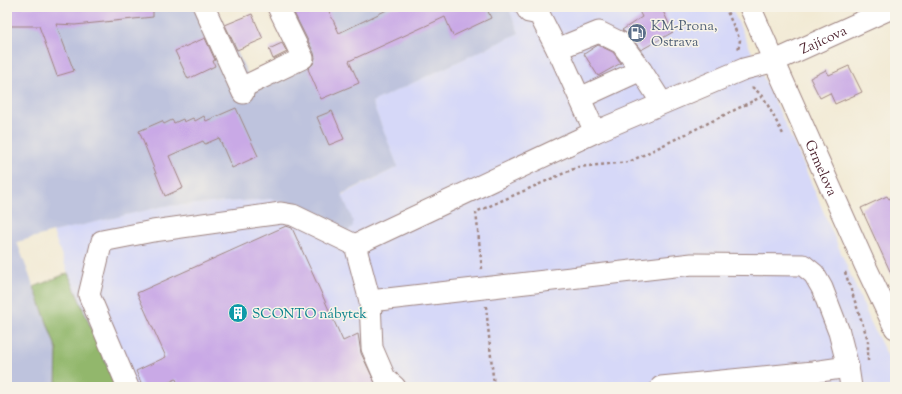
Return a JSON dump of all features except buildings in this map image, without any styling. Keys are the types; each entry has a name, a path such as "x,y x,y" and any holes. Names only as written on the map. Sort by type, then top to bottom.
{"street":[{"path":"204,7 242,91 303,58 278,7"},
{"path":"526,7 529,12 539,14 580,98 594,132"},
{"name":"Grmelova","path":"750,7 865,265 895,328"},
{"name":"Zajícova","path":"355,245 594,132 744,69 775,61 894,7"},
{"path":"557,49 599,32 621,43 641,70 662,103"},
{"path":"580,98 641,70"},
{"path":"128,387 89,295 102,241 153,231 281,213 292,215 355,245 370,301 372,348 385,378 395,387"},
{"path":"370,301 692,264 803,265 814,274 822,288 839,332 858,367 851,387"},
{"path":"661,387 858,367"}],"path":[{"path":"725,7 740,40 737,56 752,87 763,96 784,136"},
{"path":"494,387 476,212 578,167 629,162 763,96"},
{"path":"843,268 868,340 858,367"}],"shaded area":[{"path":"7,7 216,7 248,75 292,58 269,7 508,7 519,33 372,102 398,167 342,194 353,221 353,226 347,232 308,209 272,199 164,206 17,242 57,350 56,387 7,387"},
{"path":"508,7 731,7 798,152 872,325 895,371 895,387 116,387 68,273 53,232 164,206 272,199 308,209 320,217 347,206 342,195 398,167 372,102 519,33"}],"green space":[{"path":"68,273 116,387 56,387 57,350 34,287"}],"place":[{"name":"KM-Prona, Ostrava","path":"637,33"},
{"name":"SCONTO nábytek","path":"238,313"}]}
